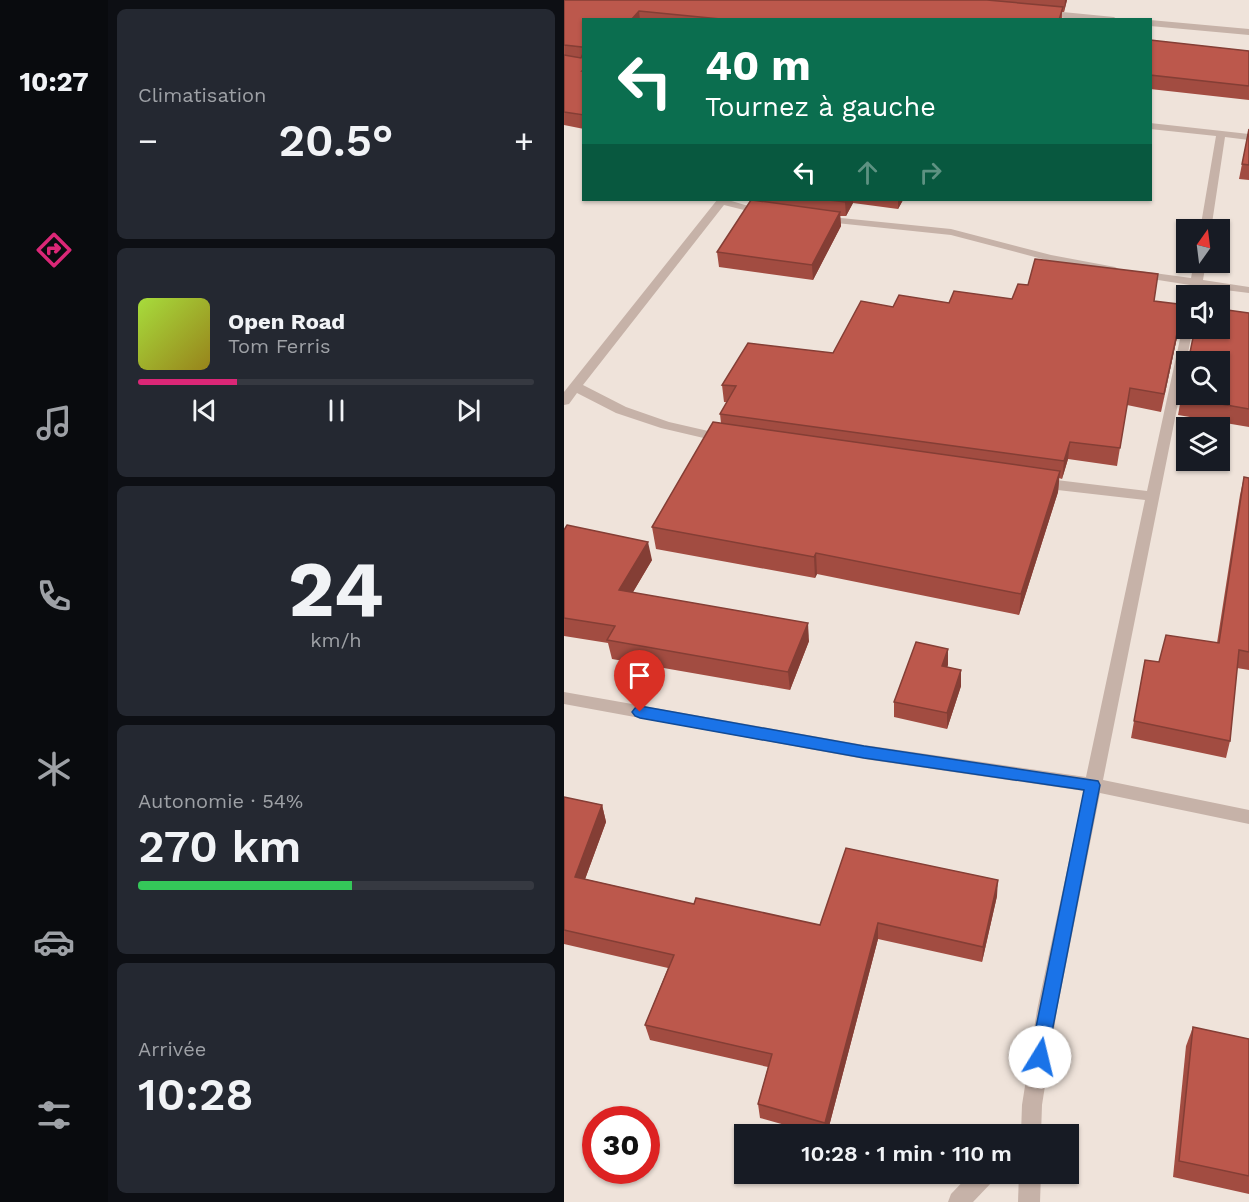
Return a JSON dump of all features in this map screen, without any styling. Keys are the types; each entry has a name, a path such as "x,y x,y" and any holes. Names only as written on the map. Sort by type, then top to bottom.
{"street":[{"path":"1032,12 1094,18"},
{"path":"1152,23 1249,32"},
{"path":"1152,126 1249,137"},
{"path":"1207,219 1221,134"},
{"path":"564,401 721,201"},
{"path":"726,201 774,213"},
{"path":"809,219 951,232 1050,258 1176,285"},
{"path":"1230,290 1249,290"},
{"path":"1028,1124 1047,1010 1185,339"},
{"path":"576,387 621,410 666,425 737,441"},
{"path":"1029,482 1153,496"},
{"path":"564,698 864,752 1093,785 1249,817"},
{"path":"959,1202 975,1184"},
{"path":"1029,1184 1029,1202"}],"building":[{"path":"564,0 987,0 1063,7 1060,18 710,18 639,11 633,18 582,18 582,47 564,45"},
{"path":"1152,40 1249,51 1249,86 1152,75"},
{"path":"564,55 581,58 582,56 582,115 564,112"},
{"path":"1249,129 1249,165 1242,164"},
{"path":"750,201 840,212 812,265 717,252"},
{"path":"1035,259 1158,274 1154,301 1176,304 1176,338 1164,394 1130,388 1120,448 1070,442 1064,461 720,414 736,386 722,385 748,343 833,353 861,301 893,307 899,295 949,303 954,291 1012,299 1018,284 1028,285"},
{"path":"1230,310 1249,313 1249,409 1226,405 1230,405 1230,351 1190,351 1193,339 1230,339"},
{"path":"713,422 1060,471 1021,594 816,553 814,557 652,527"},
{"path":"1244,477 1249,478 1249,652 1239,650 1230,741 1134,721 1145,660 1159,662 1166,635 1219,643"},
{"path":"567,525 648,542 619,590 808,623 788,672 607,640 615,626 564,618 564,530"},
{"path":"916,642 948,649 942,666 961,670 947,713 894,702"},
{"path":"564,797 602,805 575,877 694,904 696,898 820,925 846,848 998,880 983,947 878,923 825,1123 758,1104 772,1054 645,1025 674,955 564,930"},
{"path":"1193,1027 1249,1039 1249,1176 1179,1161"}],"route":[{"path":"640,712 864,752 1093,785 1047,1010 1040,1057"}]}
